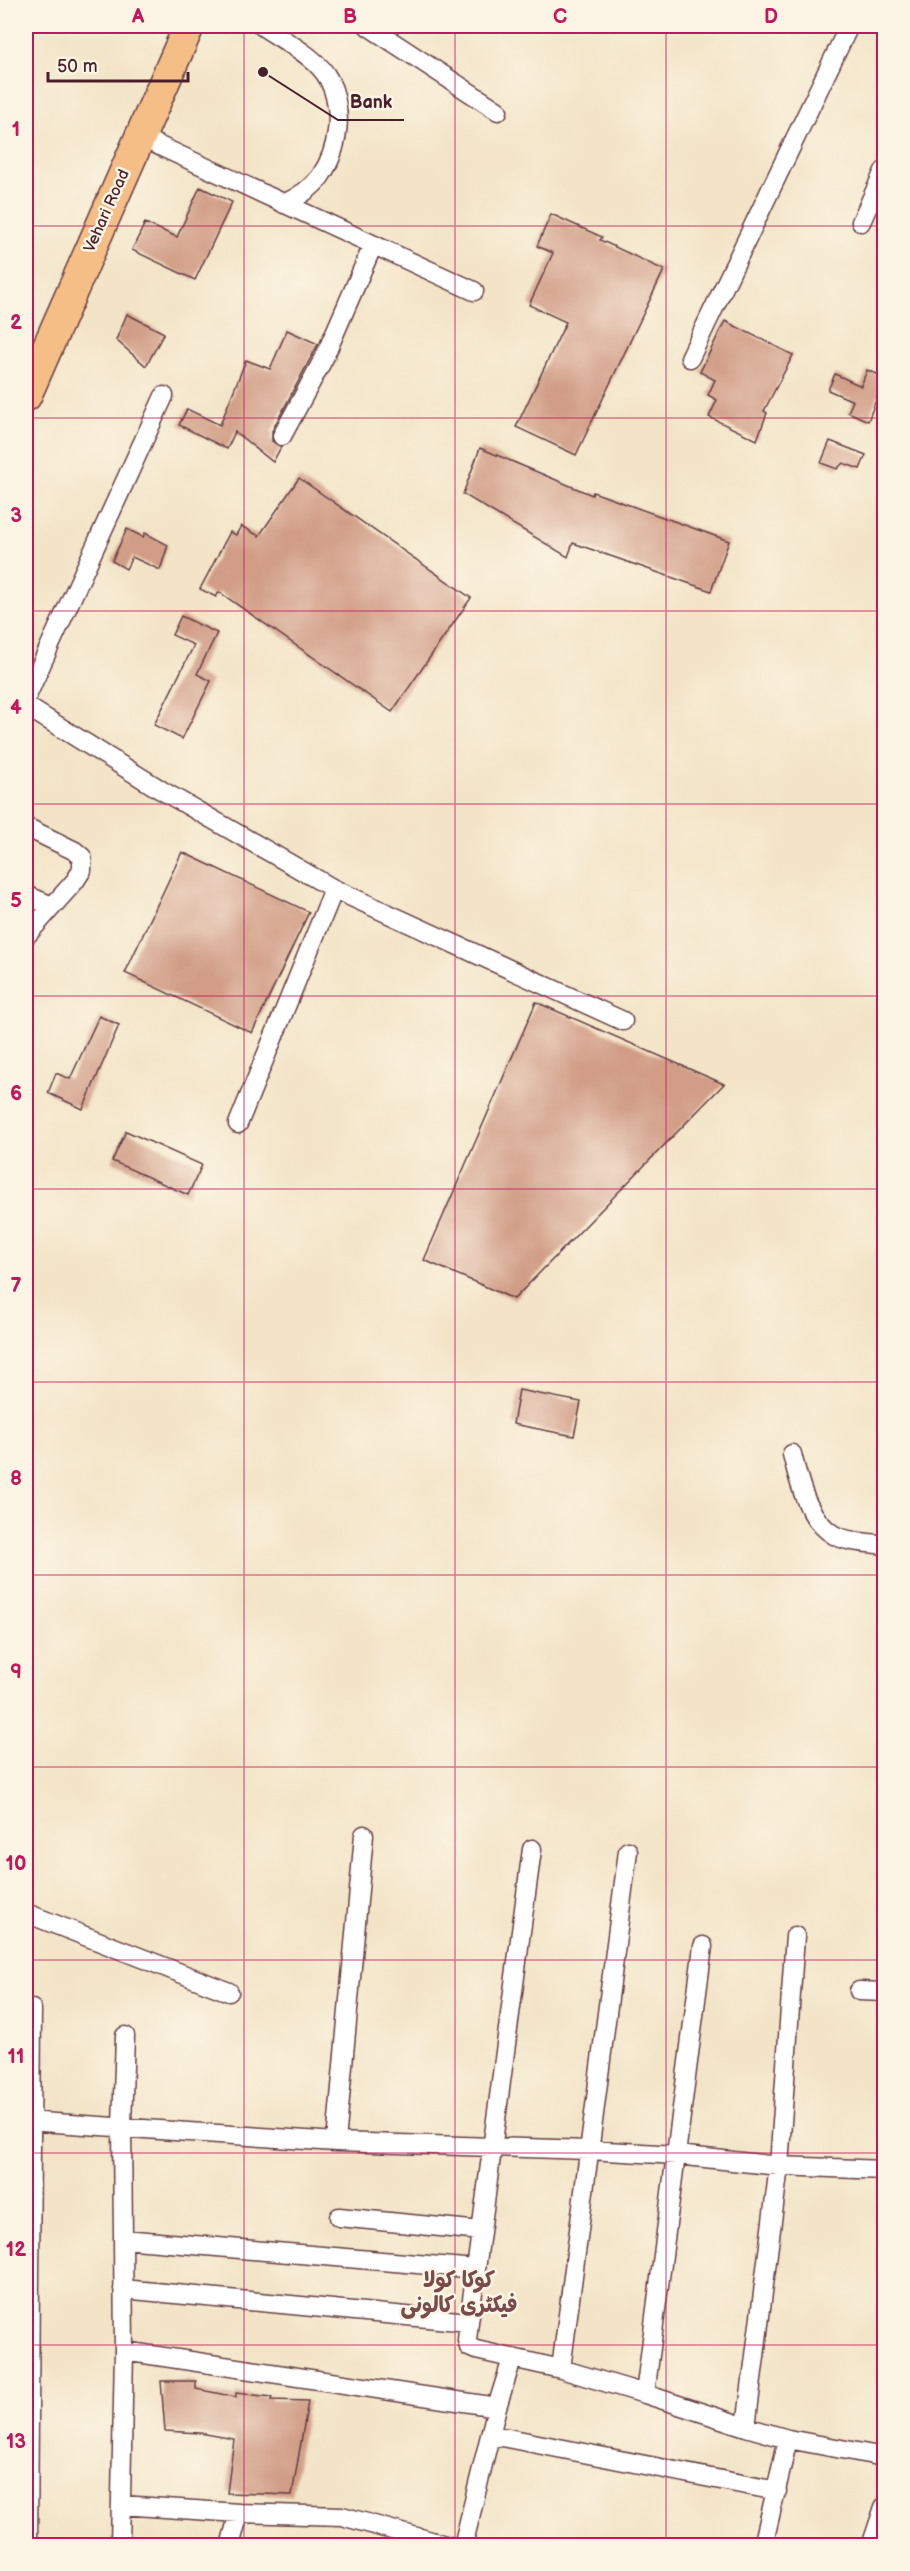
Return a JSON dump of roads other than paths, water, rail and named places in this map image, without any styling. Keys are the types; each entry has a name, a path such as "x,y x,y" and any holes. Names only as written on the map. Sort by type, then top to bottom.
{"main road":[{"name":"Vehari Road","path":"26,396 189,26"}],"street":[{"path":"262,26 315,63 329,80 338,114 335,148 320,178 298,197 284,204"},
{"path":"368,26 498,111"},
{"path":"690,358 849,26"},
{"path":"140,137 474,291"},
{"path":"861,222 885,171"},
{"path":"282,436 324,358 374,245"},
{"path":"26,698 164,396"},
{"path":"26,706 161,790 334,889 623,1021"},
{"path":"26,828 82,856 82,870 26,936"},
{"path":"238,1124 334,889"},
{"path":"26,895 52,906"},
{"path":"792,1454 800,1486 817,1521 835,1535 855,1542 885,1545"},
{"path":"336,2142 364,1835"},
{"path":"532,1848 469,2322 467,2340 469,2347 561,2369 788,2439 885,2457"},
{"path":"561,2369 628,1851"},
{"path":"26,1913 229,1992"},
{"path":"746,2427 779,2166 795,1936"},
{"path":"645,2394 703,1946"},
{"path":"859,1991 885,1992"},
{"path":"28,2546 28,2121 32,2009"},
{"path":"120,2546 124,2351 122,2126 125,2036"},
{"path":"28,2121 336,2142 589,2150 677,2155 779,2166 885,2170"},
{"path":"339,2217 481,2231"},
{"path":"123,2239 476,2269"},
{"path":"123,2289 469,2322"},
{"path":"124,2351 497,2407"},
{"path":"464,2546 497,2407 512,2359"},
{"path":"492,2435 777,2491"},
{"path":"763,2546 788,2439"},
{"path":"121,2505 238,2513 342,2516 449,2546"},
{"path":"881,2546 871,2545 885,2507"},
{"path":"231,2546 238,2513"}],"place":[{"name":"Bank","path":"263,72"}],"district":[{"name":"کوکا کولا فیکٹری کالونی","path":"459,2292"}]}
